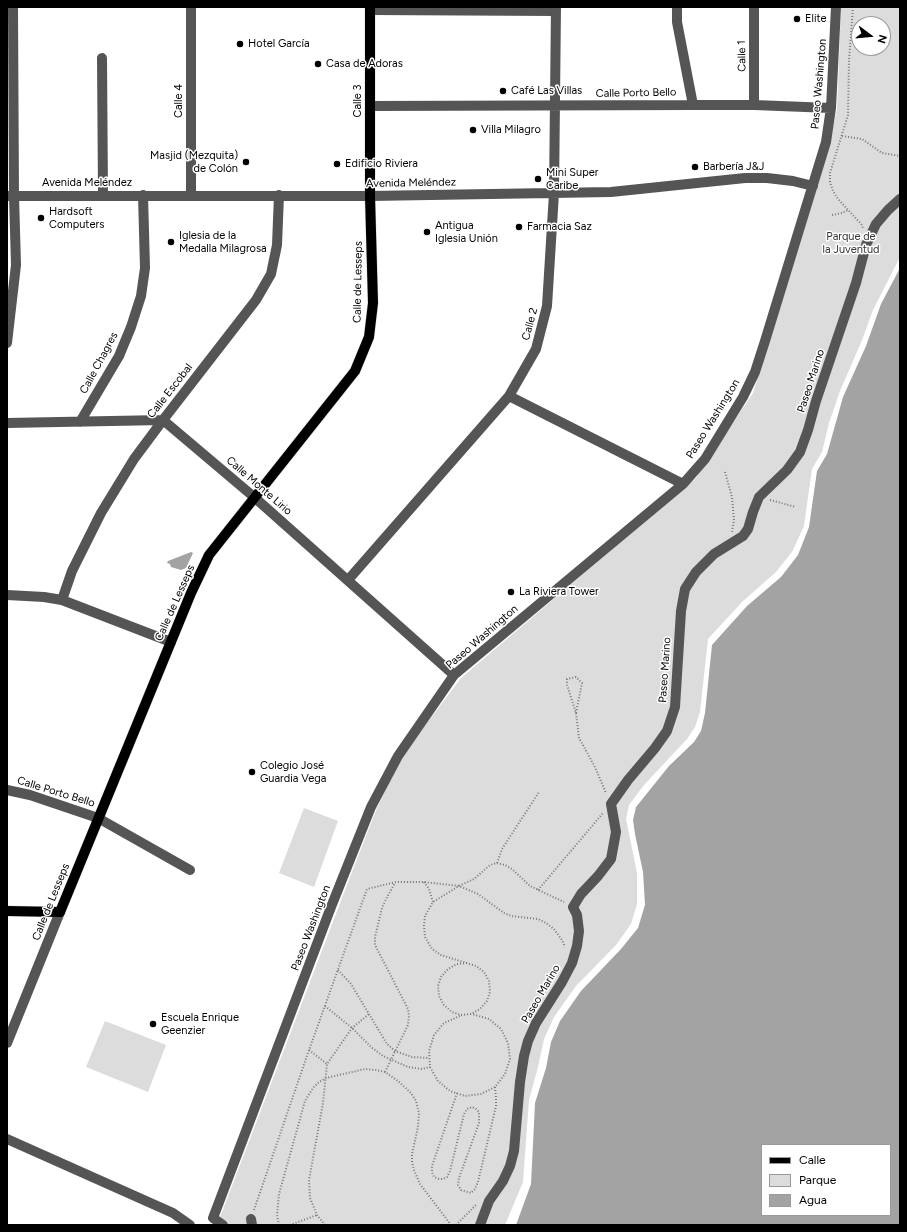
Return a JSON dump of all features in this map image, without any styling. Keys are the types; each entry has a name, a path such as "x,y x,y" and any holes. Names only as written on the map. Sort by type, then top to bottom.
{"main road":[{"name":"Calle 3","path":"370,8 370,196"},
{"name":"Calle de Lesseps","path":"60,912 190,593 209,555 355,371 369,337 372,302 370,196"},
{"path":"7,911 60,912"}],"street":[{"path":"7,343 16,265 10,196 13,7"},
{"name":"Calle 4","path":"191,7 191,196"},
{"path":"677,7 677,22 693,104"},
{"name":"Calle 1","path":"754,7 754,105"},
{"name":"Paseo Washington","path":"224,1225 213,1218 331,907 371,807 398,756 454,675 683,484 705,459 743,397 755,372 826,142 831,108 836,7"},
{"path":"370,8 556,9"},
{"name":"Calle 2","path":"348,580 509,396 536,350 548,306 554,193 556,9"},
{"path":"102,58 103,196"},
{"name":"Calle Porto Bello","path":"370,106 693,104 831,108"},
{"name":"Avenida Meléndez","path":"10,196 370,196 611,192 745,178 767,178 793,181 813,186"},
{"name":"Calle Escobal","path":"62,600 72,571 101,513 134,459 256,300 271,274 277,245 278,195"},
{"name":"Calle Chagres","path":"80,422 119,356 131,327 141,296 145,268 143,196"},
{"name":"Paseo Marino","path":"611,804 667,731 675,707 681,611 685,589 696,572 714,554 743,536 748,529 759,498 787,470 800,452 818,394 854,290 866,245 876,224 900,199"},
{"path":"509,396 683,484"},
{"path":"7,423 163,420"},
{"name":"Calle Monte Lirio","path":"163,420 254,497 454,675"},
{"path":"7,595 44,597 62,600 170,642"},
{"name":"Calle Porto Bello","path":"7,790 30,795 98,818 190,870"},
{"path":"573,907 581,894 611,859 616,832 611,804"},
{"name":"Paseo Marino","path":"480,1225 489,1201 503,1181 510,1166 514,1151 520,1082 528,1041 536,1023 562,982 572,963 577,946 579,931 577,915 573,907"},
{"name":"Calle de Lesseps","path":"7,1043 60,912"},
{"path":"7,1139 173,1213 190,1225"}],"path":[{"path":"853,7 849,60 848,115 830,173 830,182 833,191 862,225 866,237 866,245"},
{"path":"842,136 862,139 882,153 900,156"},
{"path":"832,215 848,210"},
{"path":"725,472 732,497 734,520 730,544"},
{"path":"759,498 796,507"},
{"path":"538,890 611,804 595,767 579,738 576,713 567,685 567,680 576,677 582,683 576,713"},
{"path":"497,863 502,849 539,792"},
{"path":"472,1014 480,1009 487,1001 490,992 489,981 484,972 476,966 441,955 432,949 425,937 424,926 425,916 433,902 459,886 474,879 490,865 497,863 512,869 530,886 573,907"},
{"path":"252,1222 309,1050 367,889 396,882 424,882 459,886 478,894 504,913 511,916 538,919 546,923 554,929 562,940 572,963"},
{"path":"385,1072 408,1025 409,1016 408,1009 375,945 375,937 386,898 396,882"},
{"path":"424,882 429,889 433,902"},
{"path":"461,1015 452,1012 444,1005 439,996 438,986 441,977 448,969 457,964 467,963"},
{"path":"338,970 351,984 387,1044 394,1051 412,1057 429,1058"},
{"path":"325,1006 352,1028 371,1047 390,1060 408,1067 422,1069 430,1067"},
{"path":"324,1225 317,1215 310,1198 309,1180 323,1103 327,1064 352,1028 369,1014"},
{"path":"472,1014 489,1019 501,1029 508,1043 510,1059 505,1074 495,1087 481,1094 465,1096 450,1091 438,1081 430,1067 429,1051 434,1035 444,1023 461,1015 472,1014"},
{"path":"309,1050 327,1064"},
{"path":"279,1225 276,1215 279,1194 306,1101 313,1088 326,1078 365,1069 385,1072 411,1093 416,1102 419,1120 412,1154 414,1170 420,1184 451,1225"},
{"path":"457,1093 432,1166 432,1172 434,1177 439,1179 447,1177 450,1172 464,1114 467,1109 472,1107 476,1109 480,1116 458,1185 461,1190 471,1193 475,1190 480,1175 496,1106 495,1087"},
{"path":"456,1225 477,1203"},
{"path":"290,1225 317,1215"}],"green space":[{"name":"Parque de la Juventud","path":"841,7 900,7 900,257 873,310 840,391 829,423 822,452 812,469 804,526 792,552 776,572 742,602 708,639 700,712 695,727 687,739 644,785 629,805 626,819 637,873 637,904 631,924 616,945 576,986 554,1017 544,1039 529,1100 523,1182 505,1225 217,1225 377,808 402,756 461,678 696,478 753,393 829,144 837,109"},
{"path":"304,808 338,821 314,887 279,873"},
{"path":"105,1021 166,1045 148,1092 86,1067"}],"water":[{"path":"900,268 900,1225 516,1225 531,1184 535,1103 546,1068 551,1042 560,1021 581,991 621,949 638,928 645,905 643,872 633,820 636,807 669,766 694,742 701,731 705,713 712,645 747,606 781,577 798,555 809,527 817,471 827,454 843,397 866,346 881,304"},
{"path":"191,552 193,553 186,568 181,570 171,567 170,564 167,563 168,561"}],"place":[{"name":"Elite","path":"797,19"},
{"name":"Hotel García","path":"240,44"},
{"name":"Casa de Adoras","path":"318,64"},
{"name":"Café Las Villas","path":"503,91"},
{"name":"Villa Milagro","path":"473,130"},
{"name":"Masjid (Mezquita) de Colón","path":"246,162"},
{"name":"Edificio Riviera","path":"337,164"},
{"name":"Barbería J&J","path":"695,167"},
{"name":"Mini Super Caribe","path":"538,179"},
{"name":"Hardsoft Computers","path":"41,218"},
{"name":"Farmacia Saz","path":"519,227"},
{"name":"Antigua Iglesia Unión","path":"427,232"},
{"name":"Iglesia de la Medalla Milagrosa","path":"171,242"},
{"name":"La Riviera Tower","path":"511,592"},
{"name":"Colegio José Guardia Vega","path":"252,772"},
{"name":"Escuela Enrique Geenzier","path":"153,1024"}]}
